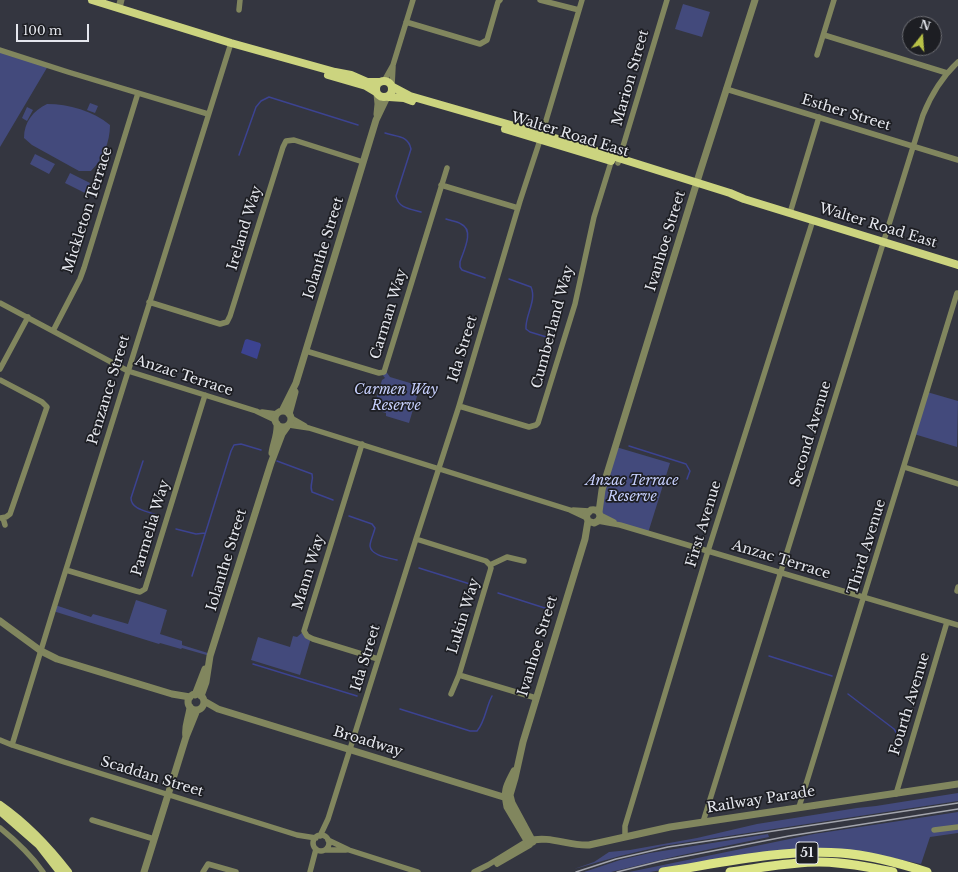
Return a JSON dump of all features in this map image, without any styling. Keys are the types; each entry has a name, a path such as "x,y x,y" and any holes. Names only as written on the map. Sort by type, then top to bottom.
{"highway":[{"name":"51","path":"663,872 679,871 764,856 821,853 841,853 868,856 928,872"},
{"name":"51","path":"730,872 785,864 819,862 848,864 893,872"}],"main road":[{"path":"92,0 120,4 231,43 347,74 364,81 388,82 392,86 391,93 388,97 382,97 366,86 279,60 267,53"},
{"path":"377,93 376,86 382,82"},
{"name":"Walter Road East","path":"392,86 410,96 696,185 730,193 744,199 958,265"},
{"name":"Walter Road East","path":"388,97 404,98 542,137"},
{"path":"0,805 42,841 68,872"},
{"path":"0,812 39,845 60,872"}],"street":[{"path":"239,10 240,0"},
{"path":"392,86 393,65 413,0"},
{"path":"406,22 480,44 487,40 498,2 500,0"},
{"path":"540,0 579,10"},
{"name":"Ida Street","path":"318,837 328,818 459,406 518,208 542,137 582,0"},
{"name":"Marion Street","path":"616,160 667,0"},
{"name":"Ivanhoe Street","path":"508,798 536,698 585,539 595,515 696,185 755,0"},
{"path":"817,56 834,0"},
{"path":"824,35 947,73"},
{"name":"Penzance Street","path":"12,745 231,43"},
{"path":"0,50 208,114"},
{"name":"Second Avenue","path":"703,822 883,242 927,106 947,73 958,62"},
{"path":"382,82 393,65"},
{"name":"Esther Street","path":"726,89 958,160"},
{"name":"Mickleton Terrace","path":"53,331 77,285 84,268 138,93"},
{"name":"Iolanthe Street","path":"144,872 167,794 280,437 284,419 294,398 296,383 376,120 378,104 377,93"},
{"name":"Iolanthe Street","path":"376,120 388,97"},
{"path":"790,213 819,117"},
{"name":"Ireland Way","path":"149,302 220,324 227,322 283,146 286,141 294,140 363,162"},
{"name":"Cumberland Way","path":"459,406 529,427 538,423 575,304 594,217 616,160"},
{"name":"Carman Way","path":"306,351 379,373 384,372 446,168"},
{"path":"442,185 518,208"},
{"name":"First Avenue","path":"625,837 625,826 708,551 813,220"},
{"name":"Third Avenue","path":"800,807 957,293"},
{"name":"Anzac Terrace","path":"0,303 128,371 570,510 595,515 620,525 958,625"},
{"path":"0,369 28,317"},
{"path":"0,380 42,402 46,406 10,514 2,518 5,526"},
{"name":"Parmelia Way","path":"66,570 140,592 145,589 205,395"},
{"name":"Mann Way","path":"362,444 304,632 307,636 313,639 378,659"},
{"path":"904,467 958,484"},
{"name":"Anzac Terrace","path":"570,510 587,520"},
{"path":"587,520 592,523 595,515"},
{"name":"Ivanhoe Street","path":"585,539 587,520"},
{"name":"Lukin Way","path":"416,539 486,561 490,565 491,570 459,675 451,694"},
{"name":"Lukin Way","path":"490,565 507,557 524,562"},
{"name":"Broadway","path":"0,621 41,651 57,659 508,798"},
{"name":"Fourth Avenue","path":"896,794 947,622"},
{"name":"Lukin Way","path":"459,675 536,698"},
{"name":"Scaddan Street","path":"0,740 297,834 318,837"},
{"name":"Railway Parade","path":"531,842 546,839 589,845 670,827 958,784"},
{"path":"508,798 507,807 531,842"},
{"name":"Ida Street","path":"328,818 328,839"},
{"path":"92,820 154,839"},
{"path":"934,830 958,827"},
{"path":"0,828 17,842 43,872"},
{"name":"Scaddan Street","path":"297,834 315,846"},
{"path":"310,872 314,860 315,846 318,837 328,839 349,850 400,869 418,872"},
{"path":"314,860 329,846 328,839"},
{"path":"474,872 531,842"},
{"path":"480,872 531,842"},
{"path":"315,846 319,851 349,850"},
{"path":"203,872 208,864 236,872"}],"green space":[{"path":"683,4 710,12 702,37 675,29"},
{"path":"0,50 48,66 0,147"},
{"path":"90,103 98,106 95,113 87,110"},
{"path":"47,104 64,105 80,109 96,116 110,125 109,138 105,150 91,171 79,171 32,145 24,138 24,132 30,118"},
{"path":"27,107 33,110 27,121 22,118"},
{"path":"35,154 55,164 49,174 30,164"},
{"path":"70,173 90,183 85,193 65,183"},
{"name":"Carmen Way Reserve","path":"385,370 390,377 420,386 409,423 386,416 386,413 373,409 382,380 385,378 381,373"},
{"path":"927,392 958,401 957,447 914,434"},
{"name":"Anzac Terrace Reserve","path":"616,447 670,463 648,533 620,525 600,515 602,490"},
{"path":"136,600 167,610 160,634 182,641 182,645 211,654 210,656 182,648 159,644 53,611 55,605 91,617 93,614 128,624"},
{"path":"304,631 311,638 300,675 251,660 258,637 290,647 293,636 297,637"},
{"path":"958,793 958,801 662,846 574,869 594,862 609,852 630,850 697,838 757,824"},
{"path":"958,812 958,833 930,837 921,864 888,857 840,850 686,866 650,872 629,872 814,834"},
{"path":"768,834 769,837 677,856 611,872 584,872 620,860 650,853"}],"shaded area":[{"path":"247,339 260,343 261,345 257,359 241,353 245,340"}],"waterway":[{"path":"239,155 256,107 261,101 269,97 358,125"},
{"path":"385,133 401,137 410,144 411,149 396,196 397,200 402,206 421,212"},
{"path":"446,219 459,223 465,227 467,231 467,242 460,262 460,267 462,270 485,278"},
{"path":"509,279 531,287 533,298 527,318 526,329 530,332 553,339"},
{"path":"192,576 234,445 241,444 261,450"},
{"path":"629,446 686,464 690,471 687,479"},
{"path":"143,461 131,498 133,505 154,514"},
{"path":"277,461 312,474 312,492 333,500"},
{"path":"349,516 372,524 375,528 370,546 371,549 381,556 397,560"},
{"path":"176,529 196,534 205,533"},
{"path":"419,568 473,585"},
{"path":"498,593 551,610"},
{"path":"769,656 832,676"},
{"path":"253,664 357,696"},
{"path":"848,694 894,729 899,737"},
{"path":"400,709 470,731 477,731 482,723 492,696"}],"railway":[{"path":"576,872 616,859 668,847 958,803"},
{"path":"617,872 661,861 789,836 958,809"}]}
